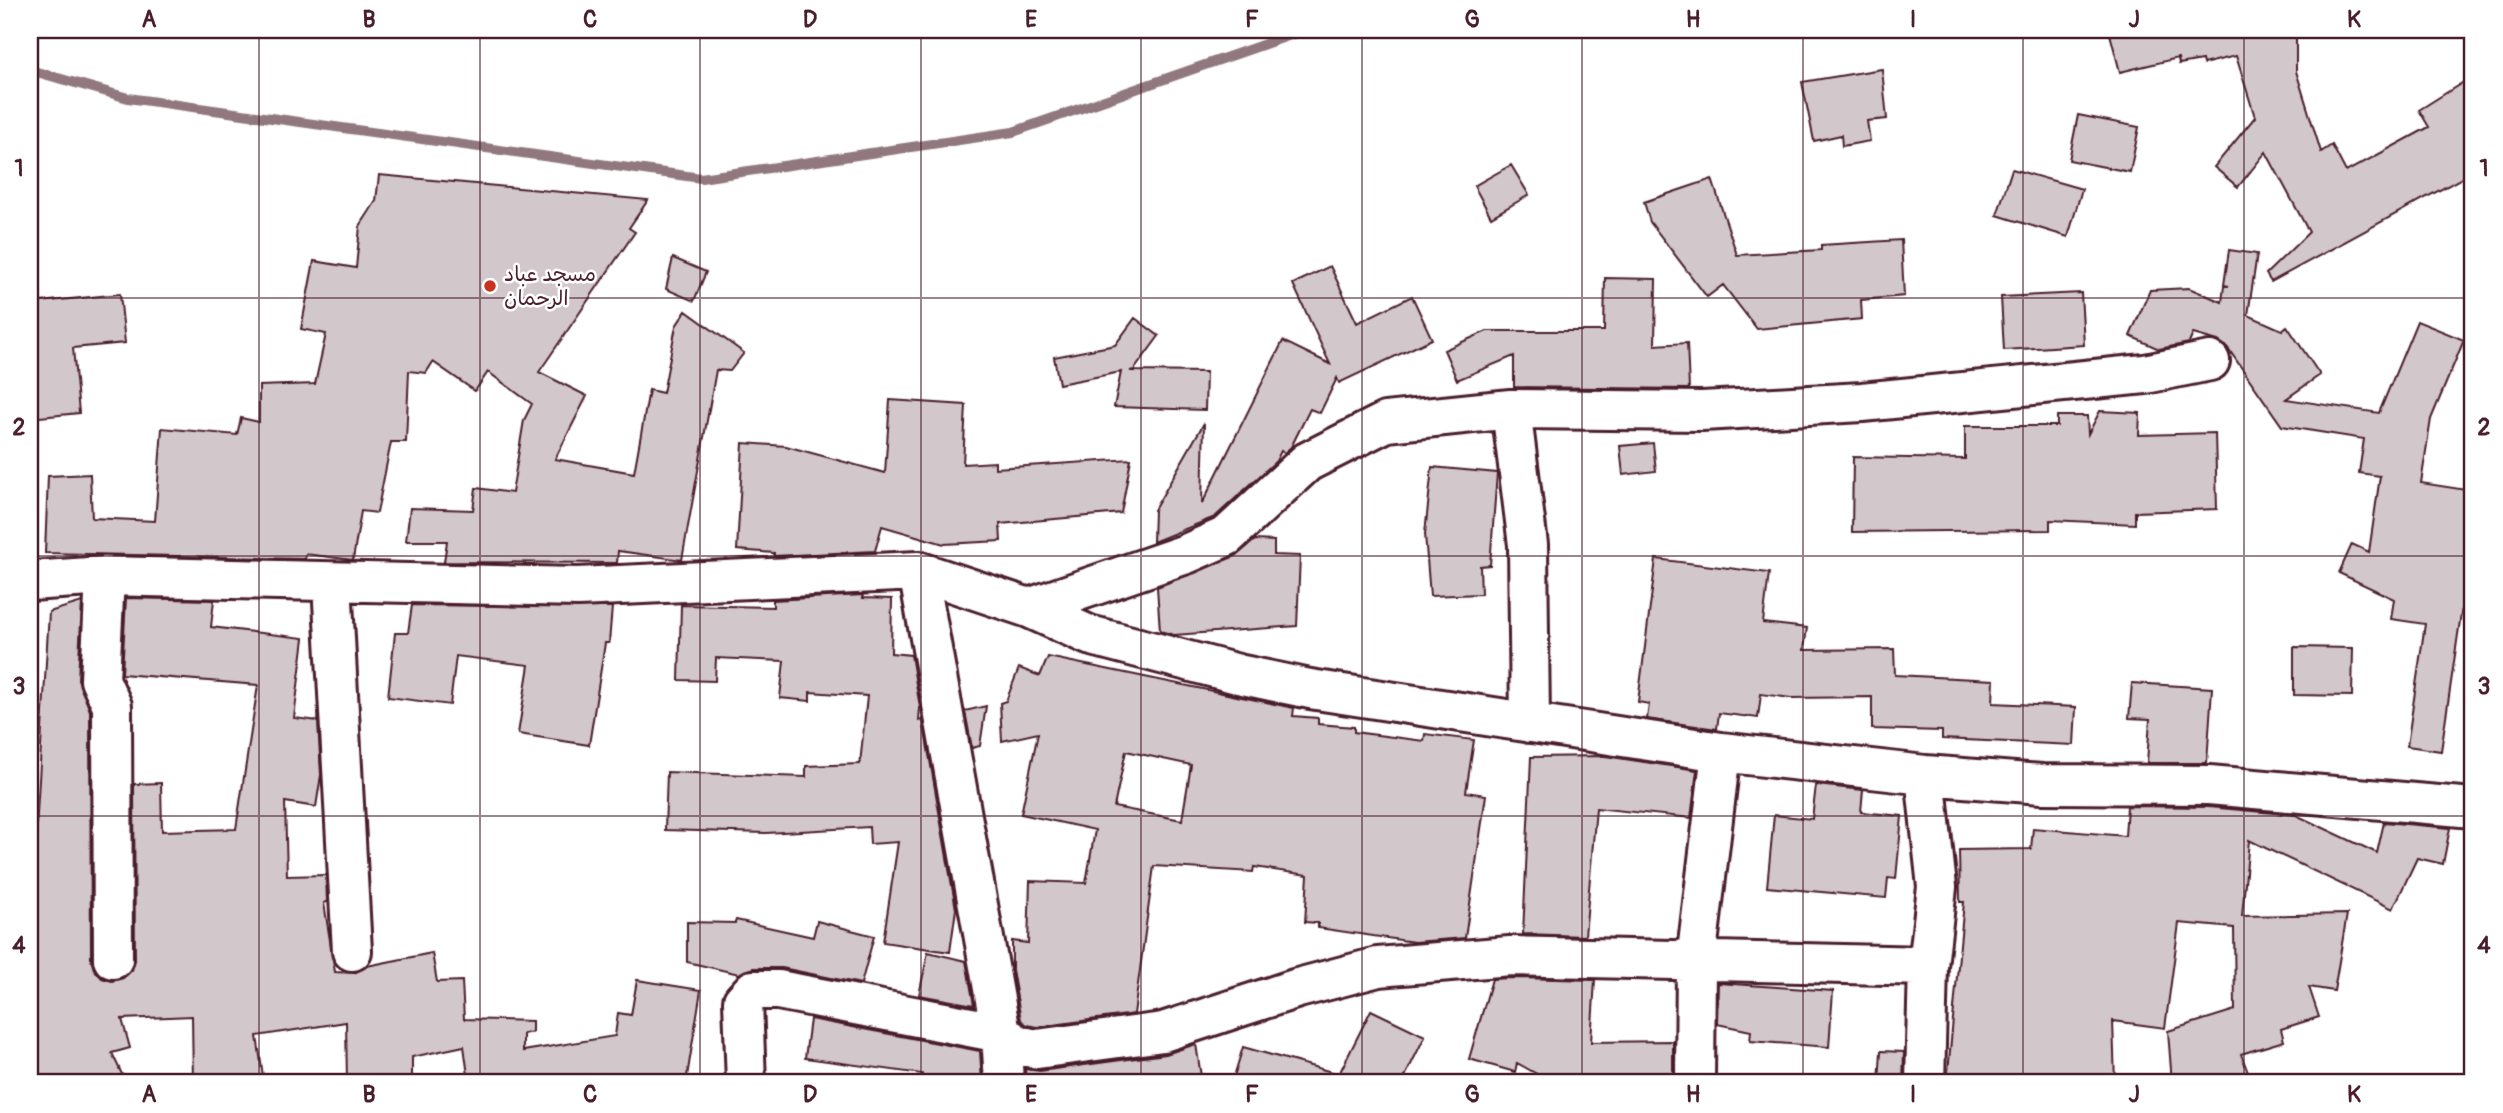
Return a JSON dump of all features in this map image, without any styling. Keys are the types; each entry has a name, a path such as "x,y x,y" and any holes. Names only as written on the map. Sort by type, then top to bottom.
{"street":[{"path":"1029,608 1186,554 1227,536 1307,462 1387,422 1511,408 1702,411 1862,402 2145,374 2210,361"},
{"path":"1511,408 1528,545 1530,723"},
{"path":"918,571 1001,1033 1004,1083"},
{"path":"30,581 105,576 578,587 918,571 1029,608 1089,635 1238,674 1310,689 1530,723 1721,752 1925,775 2042,784 2209,785 2473,808"},
{"path":"105,576 100,680 112,706 113,959"},
{"path":"332,583 352,951"},
{"path":"1695,1083 1696,961 1721,752"},
{"path":"1925,775 1937,887 1928,966 1926,1083"},
{"path":"746,1083 743,1001 753,990 778,990 1001,1033 1018,1045 1037,1049 1163,1032 1298,988 1378,967 1510,956 1928,966"}],"building":[{"path":"2109,30 2296,30 2296,71 2321,152 2332,145 2346,172 2429,127 2419,110 2473,76 2473,172 2271,282 2266,274 2309,232 2266,152 2238,187 2214,167 2255,117 2236,56 2203,64 2202,60 2179,64 2178,58 2120,72"},
{"path":"1882,69 1887,119 1867,121 1870,141 1842,146 1841,135 1814,141 1802,82"},
{"path":"2078,115 2139,127 2130,172 2069,160"},
{"path":"1511,165 1529,195 1491,217 1474,186"},
{"path":"2012,169 2082,189 2068,237 1997,215"},
{"path":"379,175 648,200 629,228 635,232 539,372 587,396 555,459 634,473 649,390 663,393 676,326 686,311 744,353 730,371 716,370 682,560 618,551 617,563 444,562 447,541 406,541 410,508 473,510 476,488 512,493 524,420 532,404 488,372 475,391 433,362 426,373 409,371 406,442 391,442 377,513 361,511 353,560 306,554 305,559 45,553 48,476 90,474 92,518 155,521 162,428 237,435 241,418 259,422 259,386 315,384 326,334 301,329 314,261 356,268 360,226 376,201"},
{"path":"1712,179 1737,255 1821,250 1821,245 1901,240 1904,296 1861,300 1862,319 1757,329 1723,285 1707,297 1650,222 1644,202"},
{"path":"2229,250 2257,254 2248,315 2282,330 2287,326 2320,375 2286,399 2379,413 2417,321 2464,340 2431,419 2421,483 2473,491 2468,566 2441,751 2407,746 2425,624 2391,619 2394,599 2339,573 2352,544 2369,552 2380,476 2359,473 2364,439 2282,426 2227,347 2218,341 2193,334 2189,343 2159,349 2130,336 2150,290 2189,288 2222,302 2224,286 2229,286 2224,285"},
{"path":"673,258 706,272 694,301 666,289"},
{"path":"1330,266 1357,323 1412,296 1432,339 1339,383 1337,378 1320,413 1310,409 1291,447 1284,453 1281,451 1276,461 1215,517 1153,542 1154,510 1204,423 1202,504 1283,341 1330,364 1293,284"},
{"path":"1605,278 1656,279 1655,345 1687,343 1689,389 1514,387 1514,356 1457,380 1444,350 1487,331 1604,331"},
{"path":"2081,293 2084,345 2004,350 2001,297"},
{"path":"120,294 125,343 73,348 79,413 30,418 30,303"},
{"path":"1135,318 1159,336 1134,370 1130,371 1206,372 1205,410 1114,407 1121,372 1059,384 1054,357 1115,345"},
{"path":"890,400 966,405 963,464 995,462 995,468 1131,459 1121,513 1000,524 1001,541 944,544 882,526 875,551 774,556 774,553 737,550 743,443 786,446 885,473"},
{"path":"2100,411 2140,413 2139,435 2215,433 2217,509 2135,512 2135,524 2050,520 2050,530 1852,532 1853,457 1965,459 1965,426 2057,426 2057,416 2087,416 2088,434"},
{"path":"1653,443 1656,471 1623,475 1620,446"},
{"path":"1432,467 1497,473 1490,565 1480,566 1481,594 1430,596 1425,534"},
{"path":"1255,540 1274,541 1274,555 1300,556 1297,626 1174,635 1160,631 1157,587 1236,556"},
{"path":"1656,559 1769,573 1763,623 1807,628 1804,650 1894,649 1895,675 1994,680 1993,703 2076,707 2074,745 1942,739 1942,731 1872,729 1872,697 1791,698 1761,694 1758,718 1719,713 1717,729 1647,719 1649,704 1638,702"},
{"path":"863,595 862,598 892,599 891,653 911,655 920,707 919,721 923,720 956,909 950,952 883,942 898,842 870,844 869,827 766,833 665,830 667,772 806,777 806,766 860,764 867,696 810,692 810,701 780,698 784,661 716,658 715,681 679,680 681,605 773,607 773,600"},
{"path":"126,598 214,600 211,627 304,638 294,718 318,721 321,775 316,807 285,802 287,876 326,875 327,902 324,903 335,972 354,973 367,966 432,953 437,982 462,981 464,1019 532,1021 532,1032 523,1034 523,1051 615,1036 618,1013 631,1015 637,980 701,990 686,1083 469,1083 464,1046 412,1057 412,1083 347,1083 346,1022 257,1036 264,1083 193,1083 192,1016 122,1019 130,1048 112,1053 126,1083 30,1083 30,865 34,864 49,612 82,602 78,679 90,711 91,959 94,969 102,978 112,981 123,978 132,970 135,960 134,784 161,783 162,831 236,829 258,685 122,674"},
{"path":"412,605 612,607 609,643 605,643 589,745 518,734 529,665 456,656 450,705 388,697 395,633 408,633"},
{"path":"2294,647 2353,648 2352,696 2294,695"},
{"path":"1048,657 1294,708 1293,716 1318,718 1318,724 1354,727 1354,732 1424,741 1425,734 1474,740 1466,792 1486,795 1465,938 1414,942 1318,928 1318,923 1305,922 1308,875 1254,867 1253,872 1154,866 1134,1014 1038,1027 1027,1025 1021,1020 1012,970 1012,941 1028,943 1030,881 1086,883 1095,830 1021,814 1038,733 1002,741 1000,703 1006,701 1019,668 1040,676","holes":["1126,751 1191,765 1182,820 1114,807"]},
{"path":"2132,683 2212,688 2207,763 2147,763 2150,719 2129,718"},
{"path":"986,706 980,746 972,748 965,711"},
{"path":"1605,756 1697,770 1691,818 1596,808 1585,936 1523,934 1531,757"},
{"path":"1816,785 1863,790 1861,812 1902,816 1896,879 1888,878 1886,898 1767,887 1774,815 1812,819"},
{"path":"2127,806 2208,807 2296,815 2377,853 2384,822 2450,828 2443,864 2417,858 2393,909 2249,840 2242,916 2347,914 2334,991 2309,987 2319,1017 2281,1029 2284,1041 2241,1054 2252,1083 2172,1083 2168,1031 2235,1010 2234,928 2179,923 2165,1028 2113,1021 2115,1083 1947,1083 1964,902 1960,902 1959,850 2031,849 2033,828 2125,836"},
{"path":"736,920 813,937 817,921 874,936 861,984 782,968 753,968 739,974 687,962 687,922 735,923"},
{"path":"928,952 966,961 974,1005 919,995"},
{"path":"1492,979 1595,980 1591,1042 1673,1041 1673,1083 1553,1083 1517,1063 1515,1072 1469,1059"},
{"path":"1718,983 1833,991 1829,1047 1750,1041 1751,1031 1717,1024"},
{"path":"1371,1010 1425,1036 1402,1083 1232,1083 1243,1047 1339,1074"},
{"path":"810,1019 980,1051 982,1083 922,1083 922,1074 805,1058"},
{"path":"1196,1044 1202,1083 1026,1083 1025,1069 1040,1071 1166,1054"},
{"path":"1881,1051 1904,1052 1903,1083 1879,1083"}],"waterway":[{"path":"30,70 128,98 701,178 1013,132 1305,30"}],"place":[{"name":"مسجد عباد الرحمان","path":"490,286"}]}
